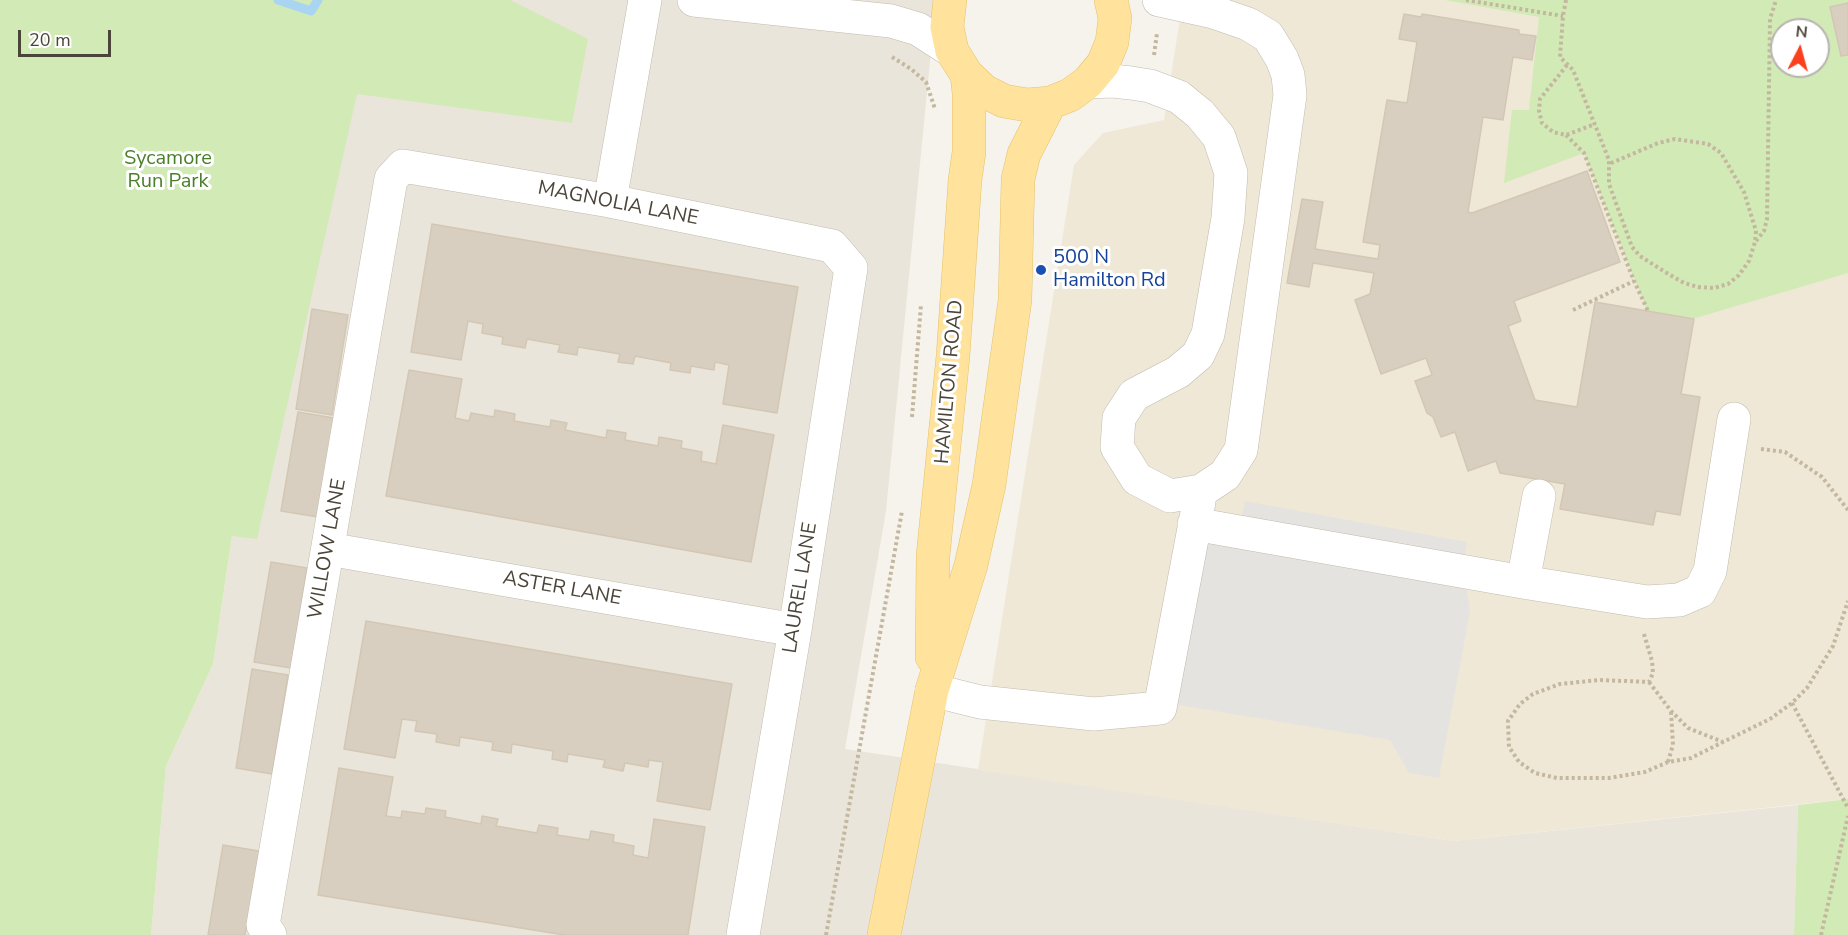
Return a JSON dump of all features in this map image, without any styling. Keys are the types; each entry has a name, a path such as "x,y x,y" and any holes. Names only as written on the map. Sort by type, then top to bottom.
{"main road":[{"name":"HAMILTON ROAD","path":"932,690 933,556 953,356 965,180 969,153 969,93 947,27 950,0"},
{"path":"959,63 984,91 1004,101 1027,105 1050,103 1071,95 1088,82 1103,64 1112,42 1114,18 1111,0"},
{"name":"HAMILTON ROAD","path":"884,935 932,690 971,566 989,485 1015,300 1018,180 1024,154 1050,103"}],"street":[{"path":"610,201 645,0"},
{"path":"694,0 891,21 918,29 959,63"},
{"path":"1088,82 1112,81 1150,86 1179,97 1200,114 1219,137 1231,173 1228,218 1208,334 1198,355 1179,372 1134,395 1119,418 1117,447 1137,479 1170,496 1201,491 1225,475 1241,450 1290,95 1288,75 1282,59 1268,36 1248,24 1213,12 1159,14"},
{"name":"MAGNOLIA LANE","path":"403,166 610,201 832,246"},
{"name":"WILLOW LANE","path":"270,935 263,925 391,178 403,166"},
{"name":"LAUREL LANE","path":"743,935 795,630 850,268 832,246"},
{"path":"1194,524 1647,602 1679,600 1700,591 1710,571 1732,432"},
{"path":"932,690 980,702 1094,714 1160,708 1201,491"},
{"path":"1523,582 1539,496"},
{"name":"ASTER LANE","path":"328,549 795,630"}],"path":[{"path":"1466,0 1563,16"},
{"path":"1566,0 1560,57 1573,70 1594,124 1609,164 1609,184 1632,247 1640,256 1684,283 1698,287 1714,288 1728,284 1749,261 1756,231 1744,192 1721,153 1708,144 1675,139 1658,143 1609,164"},
{"path":"1755,242 1764,231 1767,219 1770,19 1776,0"},
{"path":"1154,57 1159,14"},
{"path":"889,55 926,82 938,118"},
{"path":"1567,65 1540,99 1539,111 1542,123 1553,132 1566,135 1584,153 1648,311"},
{"path":"1566,135 1594,124"},
{"path":"1573,310 1634,281"},
{"path":"911,427 922,296"},
{"path":"1732,432 1785,452 1822,477 1848,510"},
{"path":"826,935 902,510"},
{"path":"1633,599 1652,661 1653,674 1649,682"},
{"path":"1649,682 1599,680 1560,684 1533,694 1520,704 1508,721 1509,747 1519,762 1535,773 1557,778 1609,778 1645,772 1668,762 1691,758 1770,719 1792,703 1807,688 1833,646 1848,601"},
{"path":"1649,682 1671,711 1688,728 1723,742"},
{"path":"1792,703 1848,808"},
{"path":"1668,762 1673,745 1671,711"},
{"path":"1821,935 1848,816"}],"shaded area":[{"path":"423,0 936,0 886,511 845,749 1454,841 1798,805 1794,935 151,935 166,766 213,664 300,81"},
{"path":"1183,0 1848,0 1848,799 1454,841 978,770 1074,165 1103,133 1164,120"},
{"path":"1245,501 1467,542 1463,567 1470,611 1439,778 1409,773 1390,740 1173,704 1205,526 1239,531"}],"green space":[{"name":"Sycamore Run Park","path":"0,0 510,0 588,39 572,123 357,94 257,539 232,536 213,664 166,766 151,935 0,935"},
{"path":"1445,0 1848,0 1848,273 1655,330 1584,153 1504,183 1512,110 1529,110 1539,17"},
{"path":"1848,799 1848,935 1794,935 1798,805"}],"building":[{"path":"1848,3 1848,55 1841,56 1830,7"},
{"path":"1404,14 1421,17 1422,14 1519,30 1519,34 1536,36 1532,60 1513,57 1503,120 1483,117 1468,212 1472,213 1587,171 1620,262 1514,301 1521,321 1508,326 1535,400 1577,407 1595,302 1694,319 1681,394 1700,397 1680,515 1656,511 1653,525 1560,509 1565,484 1500,473 1496,461 1468,471 1455,432 1441,437 1433,417 1427,413 1415,381 1432,375 1426,358 1381,374 1355,300 1370,294 1374,273 1313,263 1309,287 1287,283 1302,199 1323,202 1315,249 1378,259 1380,245 1363,242 1387,100 1407,103 1417,42 1399,39"},
{"path":"432,224 798,287 777,413 723,404 729,365 715,362 714,370 691,366 690,373 670,370 671,363 635,356 633,364 618,362 620,354 578,347 577,355 558,352 560,345 527,339 525,348 502,344 503,337 482,333 483,324 468,321 461,360 411,352"},
{"path":"312,309 348,315 332,415 296,409"},
{"path":"409,370 462,379 455,418 469,421 471,413 494,417 495,410 515,414 514,421 550,427 551,420 567,423 565,430 606,438 607,430 626,433 625,440 658,446 659,437 682,441 681,448 702,452 701,461 716,464 723,425 774,435 751,562 386,496"},
{"path":"298,412 334,418 318,517 281,511"},
{"path":"271,562 307,568 291,668 254,662"},
{"path":"366,621 732,684 710,810 657,801 663,762 649,760 648,767 625,763 623,771 603,767 605,760 568,754 567,762 552,759 553,751 512,744 511,753 492,750 493,742 460,737 459,746 436,742 437,734 415,731 417,721 402,719 395,758 344,749"},
{"path":"252,669 288,675 272,774 236,768"},
{"path":"339,768 393,777 386,816 401,818 402,811 425,814 426,808 446,811 445,817 481,824 482,816 498,819 496,826 537,833 539,825 558,828 557,835 589,840 591,831 614,835 613,842 634,846 633,855 648,858 654,819 705,827 688,935 564,935 318,895"},
{"path":"223,845 259,851 245,935 208,935"}],"waterway":[{"path":"278,0 311,11 318,0"}],"place":[{"name":"500 N Hamilton Rd","path":"1041,270"}]}
